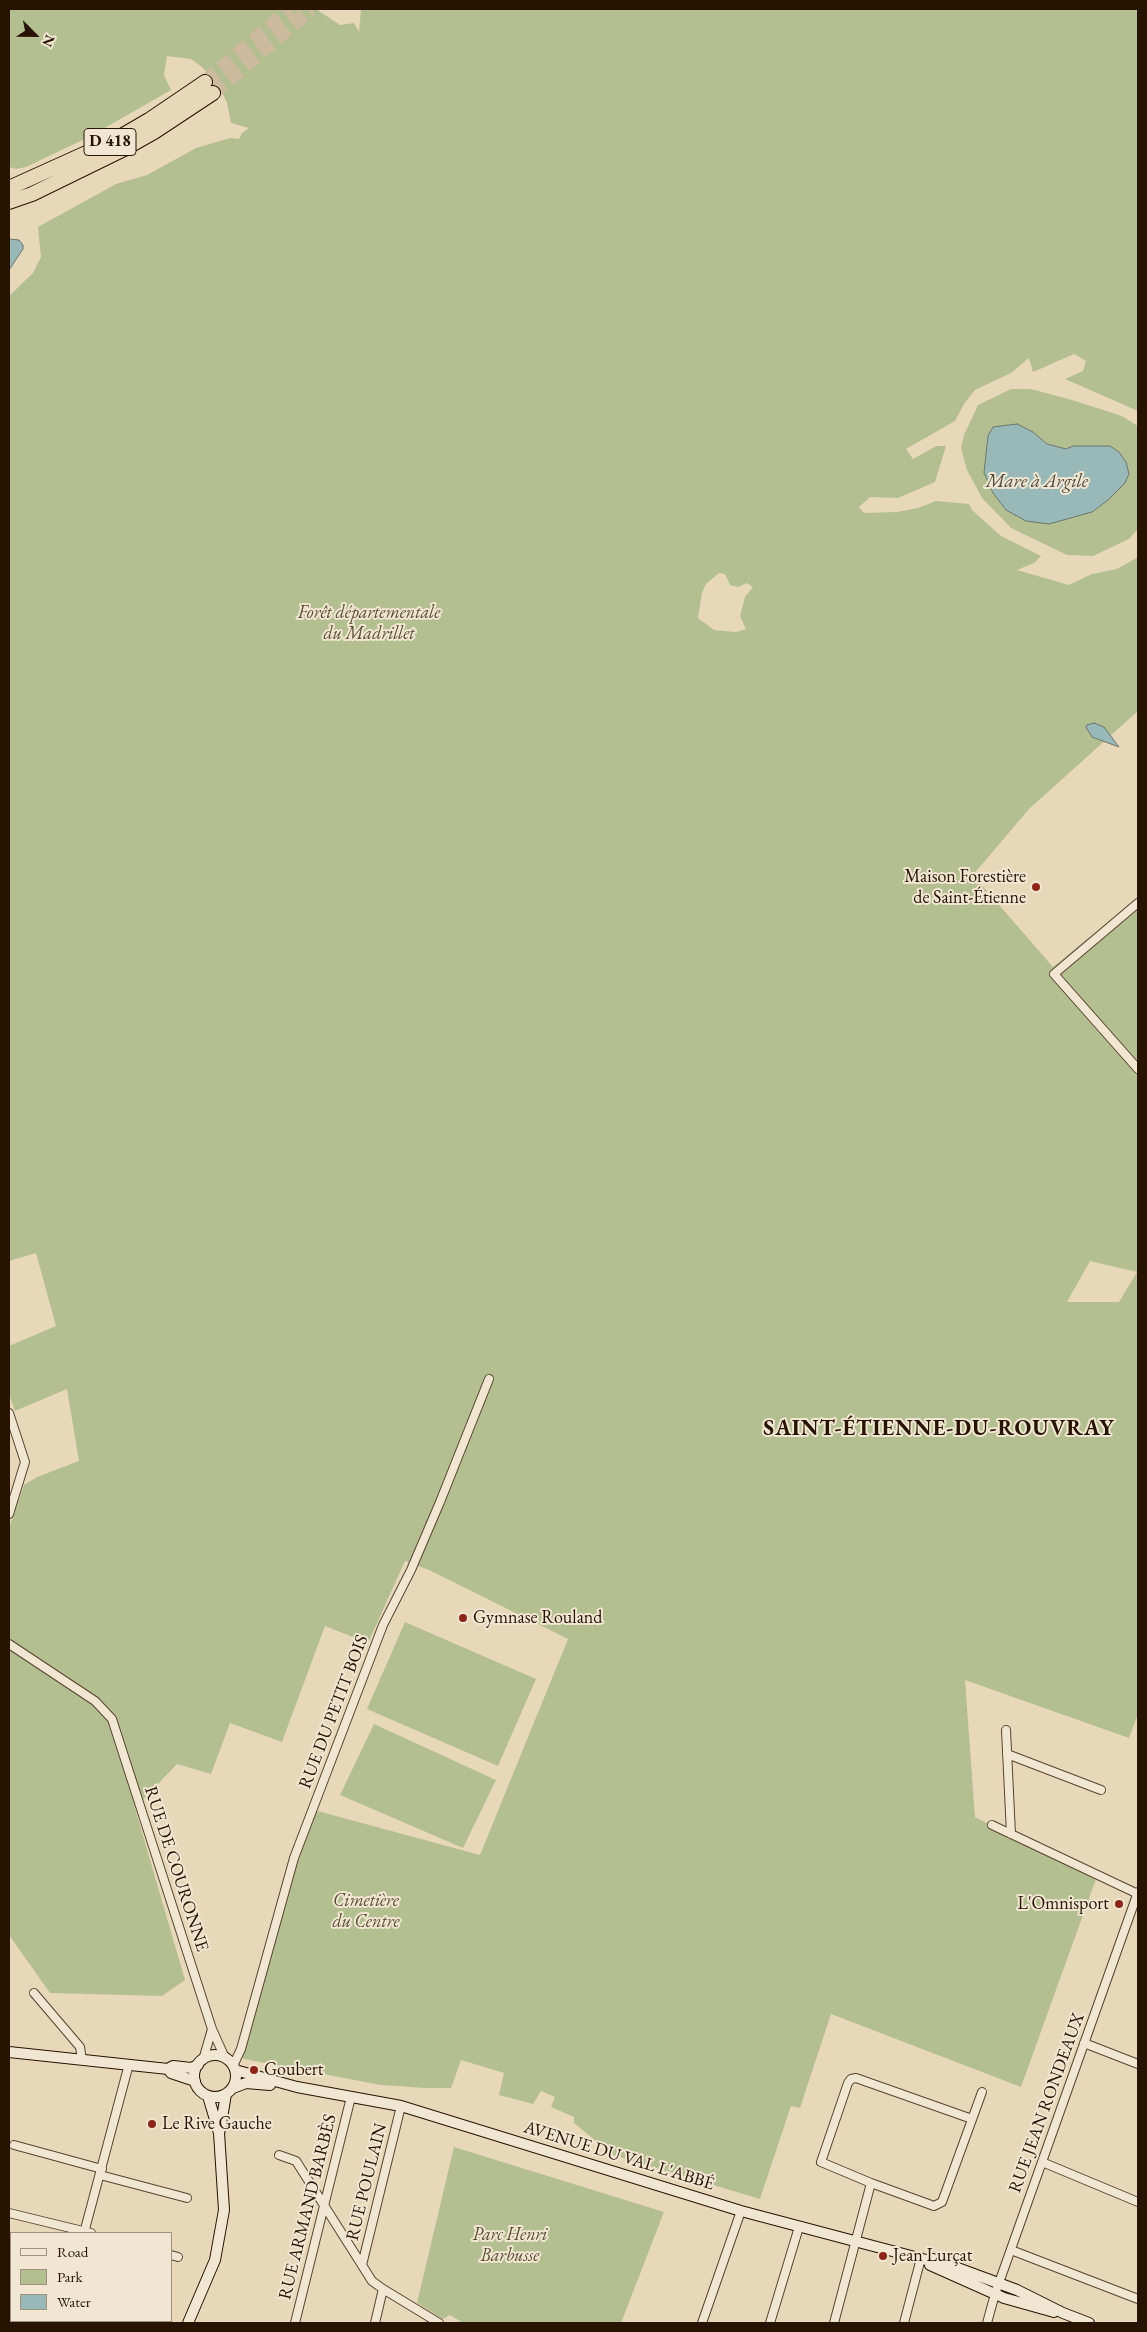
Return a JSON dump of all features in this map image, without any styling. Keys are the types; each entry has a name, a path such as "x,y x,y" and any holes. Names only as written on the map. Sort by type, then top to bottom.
{"highway":[{"name":"D 418","path":"9,188 113,141 209,88 154,132 124,149 32,194 9,202"}],"main road":[{"path":"9,2052 130,2064 168,2070 171,2073 195,2081 202,2093 208,2096 219,2097 229,2091"},
{"path":"168,2070 173,2066 191,2068 200,2062 216,2056 224,2058 234,2068 236,2076 229,2091 219,2133"},
{"path":"195,2081 200,2062"},
{"name":"AVENUE DU VAL L'ABBÉ","path":"234,2068 297,2087"},
{"name":"AVENUE DU VAL L'ABBÉ","path":"229,2091 246,2083 297,2087 401,2106 741,2211 856,2240 925,2260 933,2259 999,2283 1063,2313"},
{"path":"188,2323 206,2285 221,2236 225,2204 219,2133 208,2096"},
{"name":"AVENUE DU VAL L'ABBÉ","path":"925,2260 930,2265 1012,2301 1063,2313"},
{"path":"1063,2313 1089,2323"}],"street":[{"path":"1136,904 1054,974 1138,1069"},
{"name":"RUE DU PETIT BOIS","path":"234,2068 241,2050 294,1858 383,1625 411,1570 433,1519 489,1379"},
{"path":"9,1413 25,1462 9,1514"},
{"name":"RUE DE COURONNE","path":"9,1644 95,1701 112,1718 212,2029 224,2058"},
{"path":"1006,1730 1011,1834"},
{"path":"1007,1754 1101,1790"},
{"path":"992,1825 1138,1893"},
{"name":"RUE JEAN RONDEAUX","path":"987,2323 995,2294 1138,1893"},
{"path":"34,1993 80,2047 82,2060"},
{"path":"200,2062 212,2029"},
{"path":"1084,2043 1138,2064"},
{"path":"87,2232 130,2064"},
{"path":"972,2119 856,2078 851,2079 821,2162 871,2184 934,2206 942,2202 982,2092"},
{"name":"RUE ARMAND BARBÈS","path":"295,2323 351,2097"},
{"name":"RUE POULAIN","path":"362,2265 401,2106"},
{"path":"14,2146 187,2198"},
{"path":"279,2155 296,2161 372,2281 439,2323"},
{"path":"1042,2162 1138,2202"},
{"path":"834,2323 871,2184"},
{"path":"702,2323 741,2211"},
{"path":"9,2213 83,2232"},
{"path":"770,2323 799,2227"},
{"path":"1011,2250 1138,2299"},
{"path":"904,2323 925,2260"},
{"path":"375,2323 383,2288"}],"green space":[{"name":"Forêt départementale du Madrillet","path":"9,9 316,9 340,25 354,23 359,32 361,9 1138,9 1138,411 1065,379 1083,371 1086,361 1074,354 1033,372 1029,358 1011,373 975,390 964,404 955,421 906,449 913,459 936,446 946,446 935,482 898,498 870,497 859,507 864,513 897,512 918,508 936,501 969,504 972,510 1001,536 1041,556 1034,563 1017,570 1069,585 1092,574 1117,569 1138,557 1138,711 1029,809 973,875 1053,967 1138,897 1138,1714 1129,1738 965,1680 975,1817 1096,1879 1021,2087 831,2014 800,2108 791,2106 760,2199 613,2155 574,2123 574,2117 551,2107 555,2097 541,2091 533,2104 499,2095 504,2073 461,2060 451,2088 425,2088 381,2085 244,2059 242,2056 296,1859 314,1810 480,1855 568,1639 429,1570 405,1561 368,1643 325,1626 282,1742 230,1723 211,1774 177,1764 135,1808 185,1980 162,1996 50,1993 9,1935 9,1528 24,1485 37,1477 79,1461 67,1389 15,1411 9,1394 9,1346 56,1326 36,1253 9,1261 9,296 33,273 41,257 38,227 116,184 147,175 196,148 230,138 239,139 242,133 249,128 231,123 227,103 219,86 202,67 191,59 167,56 164,75 171,90 89,137 26,167 16,169 9,167","holes":["719,573 725,574 730,585 738,587 747,583 753,587 745,597 740,616 746,629 736,632 714,630 698,618 702,593 706,584","1090,1261 1137,1272 1119,1302 1067,1302"]},
{"path":"1011,389 1031,389 1122,416 1138,426 1138,529 1129,539 1093,556 1067,555 1011,528 982,498 967,470 961,448 964,435 978,405","holes":["1033,432 1047,444 1066,449 1073,446 1110,446 1124,483 1108,500 1092,512 1006,510 993,493 984,473"]},
{"path":"405,1622 536,1679 498,1766 367,1709"},
{"path":"374,1724 496,1780 463,1848 340,1795"},
{"name":"Parc Henri Barbusse","path":"454,2147 664,2212 621,2323 463,2323 450,2315 443,2319 417,2303"}],"water":[{"path":"9,239 19,240 23,245 23,249 9,270"},
{"name":"Mare à Argile","path":"1017,424 1033,432 1047,444 1066,449 1073,446 1110,446 1119,452 1126,462 1129,474 1125,483 1108,500 1092,512 1049,524 1026,521 1006,510 993,493 984,473 988,436 993,427"},
{"path":"1094,723 1104,727 1119,747 1092,737 1086,727"}],"tunnel":[{"path":"205,82 290,9"},
{"path":"213,93 311,9"}],"place":[{"name":"Maison Forestière de Saint-Étienne","path":"1036,887"},
{"name":"Gymnase Rouland","path":"463,1618"},
{"name":"L'Omnisport","path":"1119,1904"},
{"name":"Goubert","path":"254,2070"},
{"name":"Le Rive Gauche","path":"152,2124"},
{"name":"Jean Lurçat","path":"883,2256"}],"district":[{"name":"SAINT-ÉTIENNE-DU-ROUVRAY","path":"939,1429"}],"park label":[{"name":"Cimetière du Centre","path":"366,1911"}]}
